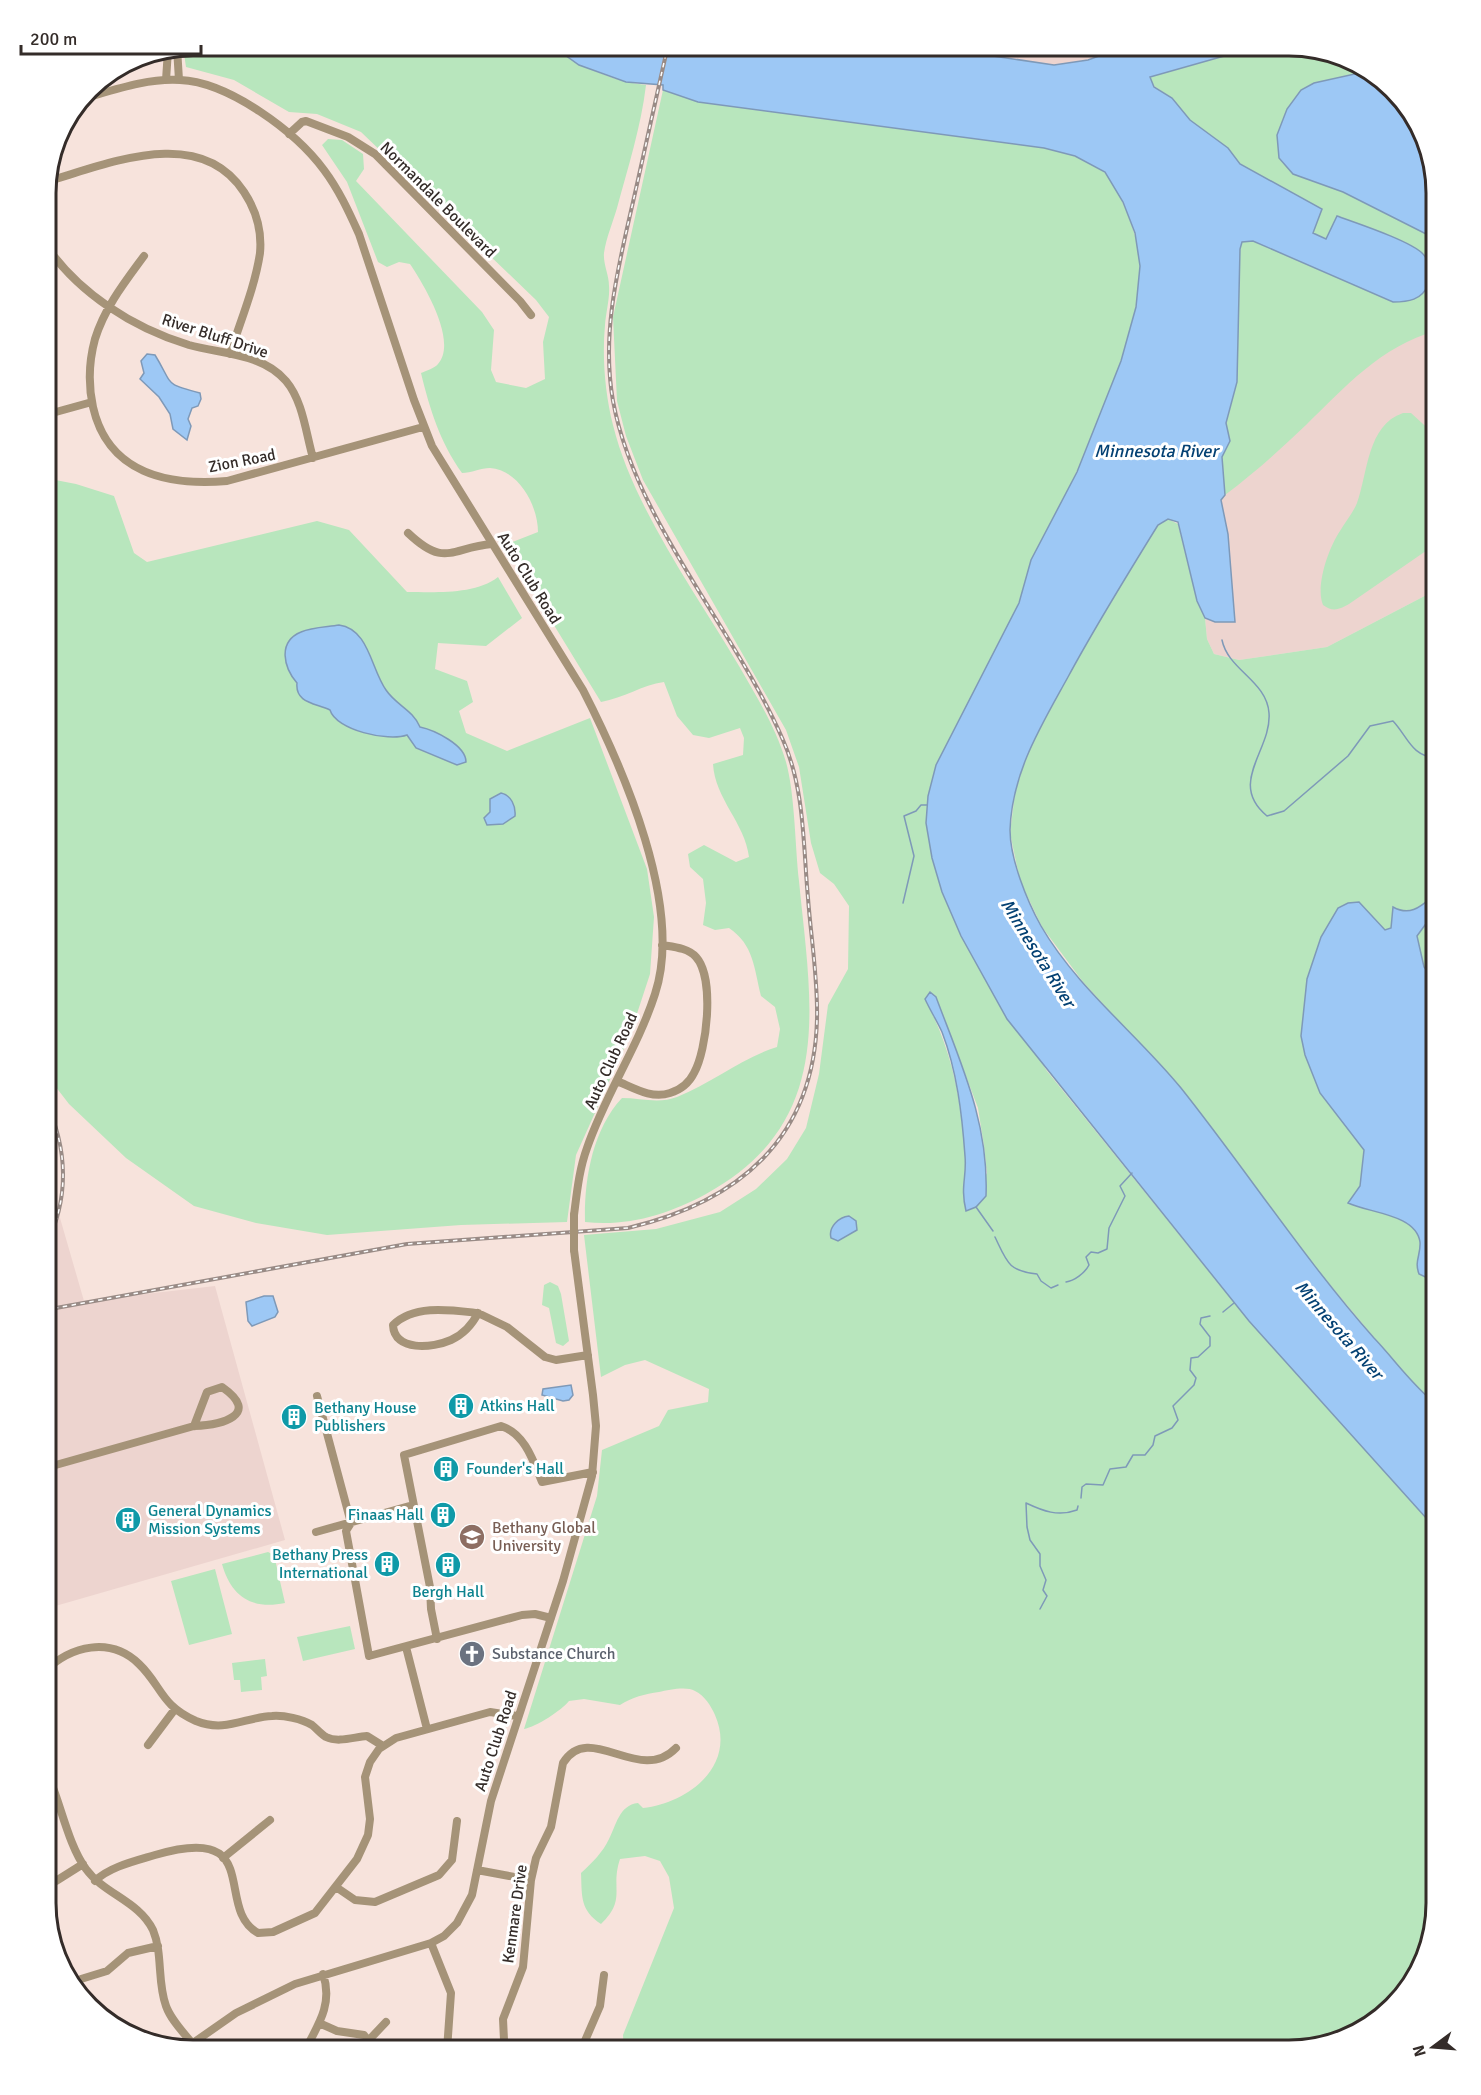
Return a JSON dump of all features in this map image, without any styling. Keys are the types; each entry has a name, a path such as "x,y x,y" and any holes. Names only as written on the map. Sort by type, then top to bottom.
{"street":[{"path":"178,57 179,80"},
{"path":"166,80 167,58"},
{"path":"98,95 135,84 166,80 202,84 231,96 289,134"},
{"name":"Normandale Boulevard","path":"289,134 306,121 348,137 375,154 483,262 531,315"},
{"name":"Auto Club Road","path":"198,2039 265,1998 323,1974 410,1952 431,1944 449,1932 464,1913 472,1895 491,1801 586,1504 593,1472 596,1426 574,1250 574,1215 578,1176 586,1148 656,992 662,945 660,898 654,869 603,729 583,690 492,544 423,427 349,212 324,169 289,134"},
{"path":"57,179 130,158 162,152 177,153 208,162 231,177 241,187 255,211 260,238 257,266 230,354"},
{"name":"Zion Road","path":"144,256 109,306 91,358 92,402 102,433 115,452 133,465 169,479 188,482 227,481 423,427"},
{"name":"River Bluff Drive","path":"56,259 66,272 109,306 163,335 260,362 270,367 288,383 298,404 314,458"},
{"path":"56,412 92,402"},
{"path":"408,533 429,551 444,555 492,544"},
{"path":"617,1081 644,1092 663,1095 681,1089 694,1074 698,1065 707,1010 704,973 693,953 662,945"},
{"path":"478,1313 465,1331 451,1340 434,1345 407,1344 398,1341 393,1334 393,1325 400,1318 413,1313 443,1310 478,1313 507,1327 545,1357 556,1360 588,1355"},
{"path":"56,1465 194,1426 217,1425 231,1420 238,1406 233,1395 222,1387 207,1392 194,1426"},
{"path":"316,1396 351,1523 346,1531 369,1656 522,1615 535,1614 550,1618"},
{"path":"437,1639 431,1609 430,1587 404,1455 501,1426 518,1436 532,1455 542,1482 593,1472"},
{"path":"316,1532 413,1505"},
{"path":"56,1661 74,1650 91,1646 106,1647 122,1652 137,1662 148,1674 163,1698 197,1722 223,1726 272,1716 294,1719 310,1725 327,1737 339,1740 367,1736 383,1746"},
{"path":"406,1647 427,1729"},
{"path":"148,1745 176,1709"},
{"path":"95,1881 103,1874 127,1864 190,1846 210,1849 223,1858 231,1870 246,1924 258,1934 273,1932 315,1913 364,1847 370,1819 365,1777 372,1757 383,1746 396,1738 490,1712 517,1716"},
{"name":"Kenmare Drive","path":"506,2039 503,2019 526,1956 531,1880 536,1858 551,1827 563,1763 572,1748 590,1747 647,1762 663,1759 676,1748"},
{"path":"56,1790 83,1864 95,1881 136,1908 145,1917 158,1946 166,2007 189,2039"},
{"path":"223,1858 270,1820"},
{"path":"336,1887 355,1900 375,1902 439,1875 453,1860 457,1821"},
{"path":"56,1881 83,1864"},
{"path":"477,1870 531,1880"},
{"path":"431,1944 451,1993 448,2039"},
{"path":"81,1979 107,1971 128,1953 158,1946"},
{"path":"311,2039 327,2005 328,1995 323,1974"},
{"path":"585,2039 600,2007 604,1975"},
{"path":"370,2039 386,2022"},
{"path":"319,2023 337,2031 357,2033 368,2039"}],"shaded area":[{"path":"990,56 1099,56 1054,65"},
{"path":"1426,317 1426,595 1327,647 1239,660 1214,654 1207,639 1205,618 1215,622 1235,621 1228,534 1221,499 1222,457"},
{"path":"56,1204 84,1301 215,1286 285,1540 56,1606"}],"green space":[{"path":"184,56 567,56 608,76 646,85 634,147 604,253 609,282 604,350 608,401 622,456 650,518 759,701 777,737 786,762 793,805 808,972 809,1016 806,1057 796,1096 777,1132 748,1165 706,1194 678,1208 632,1221 585,1222 588,1173 597,1140 603,1125 622,1098 656,1100 677,1097 752,1057 777,1047 780,1029 775,1007 761,996 752,958 744,942 729,928 715,930 703,925 706,903 703,879 690,867 688,854 704,845 736,862 749,857 742,833 719,789 713,764 743,755 744,738 740,728 709,738 693,735 677,716 664,682 601,702 505,545 538,532 535,511 525,491 510,475 500,470 487,468 462,473 442,437 432,413 421,373 438,364 443,354 444,342 437,313 423,285 410,264 399,262 387,267 378,262 347,182 322,145 328,139 342,140 363,154 364,169 356,181 482,312 494,330 491,370 496,382 526,388 545,379 543,342 549,317 536,300 361,132 317,114 289,112 234,80 186,67"},
{"path":"1223,56 1315,58 1333,63 1356,74 1314,83 1301,90 1287,109 1277,135 1279,158 1293,174 1343,192 1426,234 1426,334 1398,347 1365,369 1277,452 1225,495 1222,457 1230,441 1226,423 1237,382 1242,241 1253,241 1393,302 1338,216 1326,240 1312,233 1256,175 1240,164 1228,148 1190,120 1172,98 1154,86 1149,76"},
{"path":"663,90 698,102 1060,152 1082,159 1107,174 1126,210 1134,231 1140,260 1137,297 1131,328 1111,393 1057,512 1112,497 970,702 936,765 928,796 926,823 932,858 942,892 961,936 1047,1071 1249,1321 1426,1518 1426,1903 1424,1920 1415,1955 1397,1986 1372,2011 1341,2029 1324,2035 1288,2040 623,2039 623,2035 674,1908 669,1877 660,1861 645,1856 620,1859 614,1908 601,1924 589,1914 586,1908 582,1896 581,1873 604,1848 626,1808 638,1803 643,1808 660,1805 692,1790 704,1778 714,1765 720,1750 720,1733 715,1715 699,1693 677,1689 639,1696 620,1705 584,1699 569,1701 548,1718 524,1729 597,1496 602,1450 659,1426 668,1410 708,1402 709,1389 645,1360 625,1365 601,1377 584,1235 656,1229 720,1212 756,1189 787,1159 806,1128 819,1074 828,1005 848,969 849,906 834,884 820,873 811,843 799,767 786,730 643,480 626,436 617,401 613,317","holes":["930,992 936,997 978,1108 987,1173 966,1211 964,1191 966,1155 960,1106 950,1059 925,999"]},
{"path":"1403,413 1411,413 1426,427 1426,551 1349,604 1339,609 1330,609 1323,605 1321,597 1322,577 1328,556 1357,503 1376,439 1391,419"},
{"path":"56,480 114,496 134,553 147,562 317,521 349,530 407,592 466,590 489,583 498,577 522,618 486,646 438,643 435,669 467,681 473,702 459,711 466,733 507,751 590,718 647,869 654,917 650,974 630,1035 576,1155 567,1222 461,1225 327,1235 256,1223 194,1206 126,1158 69,1104 56,1087"},
{"path":"1168,519 1178,524 1197,601 1205,618 1207,639 1214,654 1239,660 1327,647 1426,595 1426,1396 1418,1390 1310,1261 1180,1088 1083,982 1042,927 1020,881 1010,833 1015,793 1028,750 1096,625 1158,525"},
{"path":"550,1282 558,1286 561,1294 569,1341 563,1346 556,1343 549,1308 542,1305 544,1285"},
{"path":"268,1552 274,1555 285,1603 262,1604 244,1598 231,1585 222,1564"},
{"path":"215,1569 232,1634 189,1645 171,1581"},
{"path":"350,1626 355,1649 303,1661 297,1637"},
{"path":"265,1659 267,1676 261,1677 262,1690 241,1692 240,1680 234,1680 232,1663"}],"water":[{"name":"Minnesota River","path":"566,56 993,56 1054,65 1099,56 1224,56 1150,77 1154,87 1172,98 1190,120 1228,148 1240,164 1322,209 1313,233 1326,239 1337,216 1396,238 1417,249 1425,257 1425,290 1414,299 1393,302 1253,241 1242,242 1237,382 1226,423 1230,441 1222,457 1225,495 1221,500 1228,534 1235,622 1215,622 1205,618 1197,601 1178,522 1168,519 1158,525 1123,581 1038,732 1016,789 1010,830 1016,867 1030,905 1056,949 1089,990 1181,1088 1348,1308 1426,1396 1426,1518 1249,1321 1007,1019 961,936 942,892 932,858 926,823 928,796 936,765 1019,603 1031,560 1077,472 1121,361 1136,307 1140,266 1135,233 1123,202 1105,172 1075,156 1044,148 698,102 663,90 663,85 626,82 579,65"},
{"path":"1356,74 1379,89 1392,102 1407,124 1421,157 1426,192 1426,234 1343,192 1293,174 1279,158 1277,135 1287,109 1301,90 1314,83"},
{"path":"147,354 155,355 168,378 175,385 200,393 201,399 198,406 192,408 188,419 191,426 187,440 173,429 170,414 159,397 140,379 144,373 141,361"},
{"path":"339,625 349,628 363,642 390,695 413,716 420,727 433,731 455,744 465,756 466,762 457,765 416,748 407,735 388,737 352,729 334,717 330,710 312,704 299,695 297,683 286,663 288,642 293,636 305,630"},
{"path":"501,793 512,801 515,816 503,824 487,825 484,818 490,812 490,799"},
{"path":"1359,902 1385,930 1391,928 1393,907 1405,911 1426,902 1426,924 1417,936 1426,970 1426,1277 1419,1274 1417,1265 1420,1242 1417,1233 1410,1226 1401,1220 1348,1203 1360,1186 1364,1150 1320,1093 1305,1055 1301,1036 1307,979 1321,937 1338,908 1348,903"},
{"path":"930,992 936,997 964,1070 983,1144 986,1196 976,1207 966,1211 965,1156 958,1093 942,1032 925,999"},
{"path":"849,1216 856,1221 857,1230 838,1241 831,1238 831,1230 835,1223"},
{"path":"264,1296 273,1296 278,1312 275,1317 252,1326 248,1321 246,1302"},
{"path":"571,1385 573,1395 569,1400 563,1401 542,1395 543,1389"}],"waterway":[{"path":"1222,640 1232,660 1262,692 1267,702 1268,727 1251,779 1251,791 1256,804 1267,816 1284,811 1348,756 1370,726 1393,721 1415,750 1426,755"},
{"path":"903,903 914,856 904,816 916,811 921,805 927,805"},
{"path":"1066,1282 1085,1271 1089,1265 1086,1257 1091,1252 1098,1253 1107,1249 1109,1228 1125,1196 1120,1186 1132,1173"},
{"path":"976,1207 993,1231"},
{"path":"995,1237 1006,1259 1014,1268 1037,1274 1041,1281 1051,1288 1058,1285"},
{"path":"1223,1312 1234,1303"},
{"path":"1081,1498 1082,1487 1086,1484 1103,1485 1110,1469 1126,1467 1133,1455 1145,1455 1153,1445 1155,1436 1172,1428 1178,1420 1173,1406 1194,1385 1196,1378 1190,1370 1191,1358 1198,1357 1210,1346 1210,1337 1200,1324 1201,1318 1210,1316"},
{"path":"1040,1609 1047,1596 1043,1590 1046,1580 1040,1566 1040,1554 1030,1540 1026,1503 1057,1513 1077,1510 1078,1506"}],"railway":[{"path":"56,1308 407,1244 628,1228 668,1216 704,1201 735,1182 763,1159 785,1131 802,1099 813,1061 817,1004 802,818 790,759 763,698 688,574 642,489 625,445 613,401 609,350 613,301 666,56"},
{"path":"56,1129 62,1155 63,1174 56,1220"}],"place":[{"name":"Atkins Hall","path":"461,1406"},
{"name":"Bethany House Publishers","path":"294,1417"},
{"name":"Founder's Hall","path":"446,1469"},
{"name":"Finaas Hall","path":"443,1515"},
{"name":"General Dynamics Mission Systems","path":"128,1520"},
{"name":"Bethany Global University","path":"472,1537"},
{"name":"Bethany Press International","path":"387,1564"},
{"name":"Bergh Hall","path":"448,1565"},
{"name":"Substance Church","path":"472,1654"}]}
